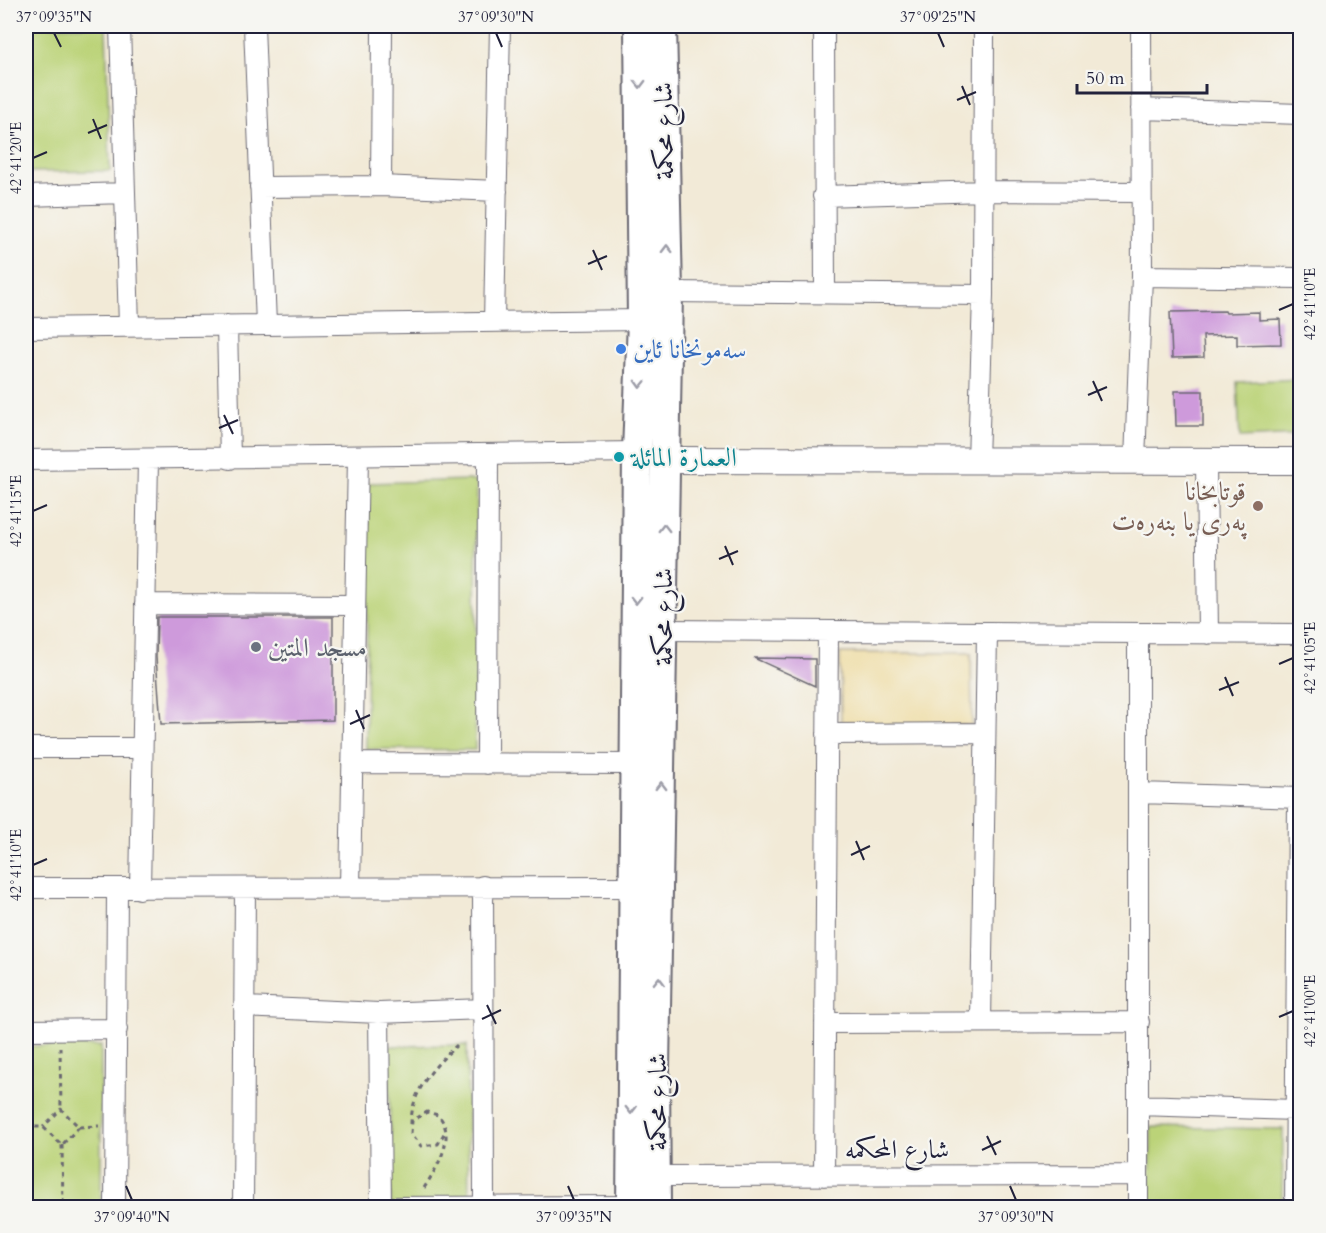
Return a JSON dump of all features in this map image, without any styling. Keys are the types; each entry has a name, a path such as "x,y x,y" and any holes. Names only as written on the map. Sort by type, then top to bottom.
{"main road":[{"name":"شارع محكمة","path":"639,26 642,320 637,452 634,887 645,1020"},
{"name":"شارع محكمة","path":"640,1207 645,1020 663,630 668,292 662,26"},
{"name":"شارع محكمة","path":"640,1207 657,1176 644,1068"}],"street":[{"path":"120,26 129,327"},
{"path":"254,26 266,324"},
{"path":"381,186 382,26"},
{"path":"494,322 500,26"},
{"path":"824,26 825,292"},
{"path":"978,461 983,295 984,26"},
{"path":"1135,461 1142,276 1141,26"},
{"path":"1141,109 1300,114"},
{"path":"260,187 381,186 497,191"},
{"path":"823,196 984,192 1141,192"},
{"path":"26,196 125,193"},
{"path":"1142,276 1300,278"},
{"path":"668,292 983,295"},
{"path":"26,328 642,320"},
{"path":"227,325 230,459"},
{"path":"26,460 637,452"},
{"path":"487,764 488,454"},
{"path":"350,887 358,457"},
{"path":"140,889 148,460"},
{"path":"664,460 1300,461"},
{"path":"1206,461 1208,634"},
{"path":"145,604 355,605"},
{"path":"663,630 1300,634"},
{"path":"824,1176 828,631"},
{"path":"981,1022 987,632"},
{"path":"1138,633 1138,1208"},
{"path":"827,734 986,733"},
{"path":"26,748 142,748"},
{"path":"352,763 635,764"},
{"path":"1139,793 1299,798 1295,1208"},
{"path":"483,886 484,1205"},
{"path":"26,888 634,887"},
{"path":"243,1208 245,888"},
{"path":"115,1208 117,889"},
{"path":"244,1007 379,1013 483,1010"},
{"path":"379,1013 381,1207 484,1205 640,1207"},
{"path":"825,1023 1139,1022"},
{"path":"26,1030 117,1029"},
{"path":"1139,1105 1296,1110"},
{"name":"شارع المحكمه","path":"657,1176 1138,1174"}],"path":[{"path":"43,1127 61,1108 60,1030"},
{"path":"446,1130 438,1144 427,1147 413,1139 411,1113 423,1083 433,1068 457,1046"},
{"path":"61,1108 80,1127"},
{"path":"411,1127 416,1116 427,1112 438,1115 446,1130 446,1140 436,1170 417,1196"},
{"path":"62,1145 80,1127 101,1126"},
{"path":"26,1127 43,1127 62,1145 63,1208"}],"green space":[{"path":"26,26 106,26 110,171 26,172"},
{"path":"1300,379 1300,435 1240,438 1237,382"},
{"path":"469,480 477,482 475,750 366,749 368,483"},
{"path":"467,1045 469,1207 391,1207 389,1046"},
{"path":"26,1046 101,1046 101,1207 26,1207"},
{"path":"1151,1127 1283,1129 1282,1207 1150,1207"}],"sand":[{"path":"840,653 971,653 972,725 841,725"}],"building":[{"path":"1225,311 1226,313 1259,312 1259,320 1280,319 1281,344 1237,345 1237,335 1203,336 1204,357 1172,358 1170,312"},
{"path":"1175,391 1203,391 1203,426 1176,426"},
{"path":"157,617 333,617 333,720 161,724 156,657"},
{"path":"754,658 815,659 815,686"}],"place":[{"name":"سەمونخانا ئاین","path":"621,349"},
{"name":"العمارة المائلة","path":"619,457"},
{"name":"قوتابخانا پەری یا بنەرەت","path":"1258,506"},
{"name":"مسجد المتين","path":"256,647"}]}
